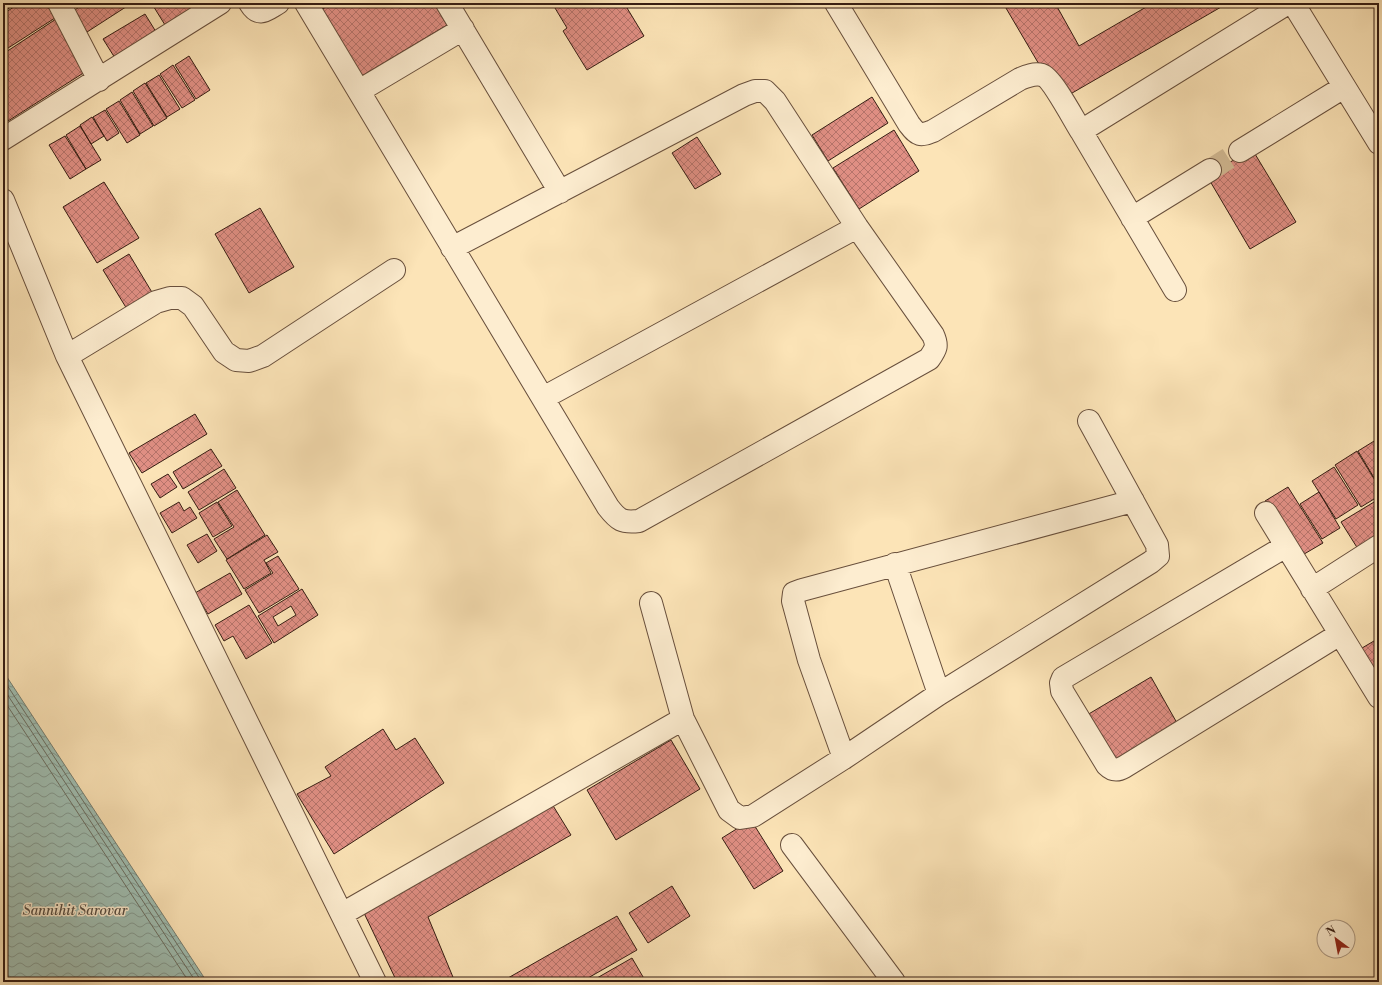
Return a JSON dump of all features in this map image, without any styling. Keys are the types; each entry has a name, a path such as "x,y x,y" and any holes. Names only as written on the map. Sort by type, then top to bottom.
{"street":[{"path":"59,3 99,80"},
{"path":"3,139 220,3"},
{"path":"250,3 255,11 260,12 265,11 278,3"},
{"path":"306,3 452,248 616,518 627,522 639,521 929,359 935,350 936,343 933,335 857,227 775,101 765,91 755,91 744,95 452,248"},
{"path":"447,3 560,192"},
{"path":"836,3 915,133 923,135 933,131 1020,79 1032,75 1042,75 1050,82 1081,131 1175,290"},
{"path":"1081,131 1288,3"},
{"path":"1293,3 1379,143"},
{"path":"359,91 463,29"},
{"path":"1240,151 1344,87"},
{"path":"1132,218 1210,170"},
{"path":"3,200 67,356 375,982"},
{"path":"543,398 857,227"},
{"path":"67,356 156,302 170,298 182,298 193,306 224,352 236,360 249,361 263,356 394,270"},
{"path":"651,603 683,719 729,810 740,818 753,816 844,758 939,694 1145,566 1158,556 1157,545 1089,422"},
{"path":"844,758 809,660 793,601 794,593 895,564 1133,501"},
{"path":"1266,513 1379,697"},
{"path":"1286,546 1069,673 1064,678 1061,683 1062,691 1107,766 1112,770 1117,770 1124,767 1340,634"},
{"path":"1312,589 1379,546"},
{"path":"895,564 939,694"},
{"path":"342,914 683,719"},
{"path":"792,845 894,982"}],"water":[{"name":"Sannihit Sarovar","path":"3,671 207,982 3,982"}],"building":[{"path":"3,3 17,3 3,12"},
{"path":"20,3 46,3 55,18 5,50 3,47 3,14"},
{"path":"86,3 132,3 87,32 73,11"},
{"path":"217,3 170,33 152,4"},
{"path":"332,3 434,3 447,25 355,80 315,14"},
{"path":"552,3 624,3 644,36 587,70 563,31 567,28"},
{"path":"1003,3 1055,3 1079,46 1153,3 1228,3 1060,100"},
{"path":"145,14 161,40 120,66 103,39"},
{"path":"56,19 85,72 8,121 3,110 3,54"},
{"path":"189,56 210,90 196,99 175,65"},
{"path":"173,65 195,100 182,108 160,74"},
{"path":"159,75 180,109 167,117 146,83"},
{"path":"145,83 167,118 154,126 133,91"},
{"path":"132,92 153,126 140,134 120,100"},
{"path":"872,97 888,123 828,161 812,135"},
{"path":"119,101 140,135 127,143 106,109"},
{"path":"105,110 119,133 107,141 93,117"},
{"path":"92,117 104,136 91,144 80,125"},
{"path":"80,126 101,160 86,169 66,135"},
{"path":"894,130 919,171 859,209 833,168"},
{"path":"65,136 86,169 70,179 49,145"},
{"path":"697,137 721,174 695,189 672,153"},
{"path":"1252,149 1296,222 1250,249 1207,176"},
{"path":"104,182 139,238 97,263 63,207"},
{"path":"260,208 294,267 249,293 215,234"},
{"path":"129,254 156,299 130,314 103,270"},
{"path":"195,414 207,434 142,473 129,453"},
{"path":"1379,438 1379,486 1358,451"},
{"path":"211,449 222,466 183,489 173,472"},
{"path":"1357,451 1379,487 1379,496 1361,507 1335,465"},
{"path":"1334,467 1358,505 1336,519 1312,481"},
{"path":"224,469 236,488 199,510 188,492"},
{"path":"168,474 177,487 160,498 151,484"},
{"path":"1288,487 1323,543 1299,557 1265,501"},
{"path":"237,490 265,535 227,559 214,539 234,527 218,502"},
{"path":"1319,492 1340,528 1322,539 1300,504"},
{"path":"1379,499 1379,536 1358,549 1341,522"},
{"path":"179,502 184,511 190,507 197,518 172,533 160,513"},
{"path":"217,502 232,526 213,537 199,513"},
{"path":"207,534 217,551 198,563 187,545"},
{"path":"267,535 278,552 264,560 271,573 244,589 226,560"},
{"path":"278,556 299,589 259,613 245,590 273,573 266,563"},
{"path":"230,573 242,594 208,614 195,593"},
{"path":"302,589 318,615 274,643 258,616","holes":["291,606 296,615 278,626 273,617"]},
{"path":"249,605 272,643 246,659 233,636 224,641 215,625"},
{"path":"1379,638 1379,687 1357,651"},
{"path":"1151,677 1177,723 1117,760 1087,715"},
{"path":"383,729 396,750 415,738 444,783 334,854 297,794 331,776 325,767"},
{"path":"671,740 700,789 616,840 587,790"},
{"path":"552,804 571,835 428,917 455,982 397,982 364,913"},
{"path":"751,820 783,871 754,889 722,838"},
{"path":"672,886 690,916 648,943 629,913"},
{"path":"617,916 637,950 581,982 501,982"},
{"path":"632,958 646,982 590,982"}],"tunnel":[{"path":"1210,170 1240,151"}]}
